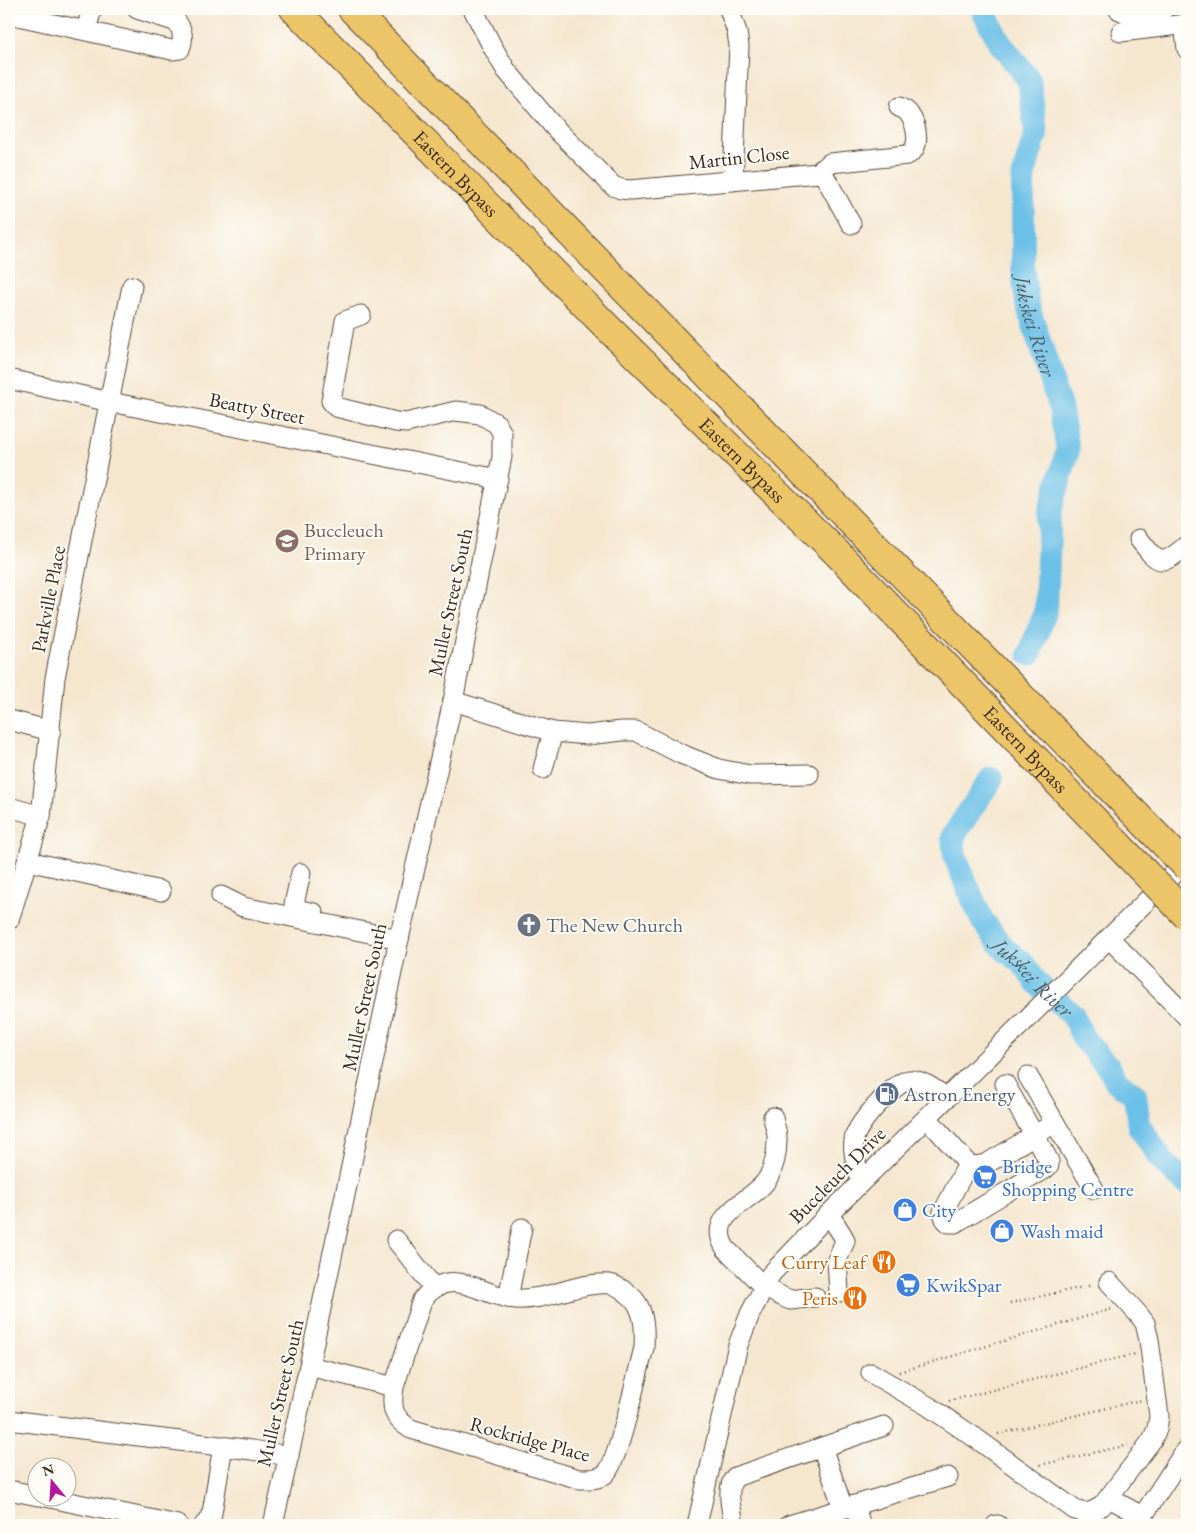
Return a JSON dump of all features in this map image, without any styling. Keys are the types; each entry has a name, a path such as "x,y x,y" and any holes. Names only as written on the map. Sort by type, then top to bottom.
{"highway":[{"name":"Eastern Bypass","path":"294,9 608,328 836,552 1187,916"},
{"name":"Eastern Bypass","path":"352,9 1187,867"}],"street":[{"path":"86,30 92,9"},
{"path":"9,14 172,50 180,49 183,41 182,30 177,22 138,9"},
{"name":"Martin Close","path":"473,9 492,46 513,80 554,127 616,188 630,190 819,173"},
{"path":"730,9 739,46 733,181"},
{"path":"1118,9 1128,14 1164,9"},
{"path":"1120,32 1186,24 1187,50"},
{"path":"851,224 824,175 819,173 822,168 830,164 913,153 917,142 915,128 910,115 906,110 899,107"},
{"name":"Parkville Place","path":"9,920 41,816 55,678 132,286"},
{"name":"Muller Street South","path":"273,1525 310,1366 400,935 453,702 502,457 502,433 497,424 480,414 456,411 406,423 387,420 334,405 331,401 345,321 361,314"},
{"name":"Beatty Street","path":"9,379 110,402 498,479"},
{"path":"1139,539 1152,556 1156,560 1161,561 1173,557 1187,545"},
{"path":"453,702 553,732 588,735 636,731 681,754 719,769 750,775 809,774"},
{"path":"9,720 51,731"},
{"path":"543,769 553,732"},
{"path":"9,806 41,816"},
{"path":"28,861 161,891"},
{"name":"Buccleuch Drive","path":"697,1525 738,1345 750,1314 771,1274 861,1182 1187,861"},
{"path":"301,873 294,904 296,909 400,935"},
{"path":"221,896 243,907 400,935"},
{"path":"1109,938 1187,1017"},
{"path":"1028,1076 1094,1189"},
{"path":"861,1182 854,1140 859,1125 882,1101 901,1083 909,1080 917,1080 947,1098"},
{"path":"968,1164 943,1212 945,1219 949,1223 955,1223 1049,1165 1049,1161 1005,1084"},
{"path":"773,1118 778,1139 774,1161 767,1179 727,1215 719,1229 721,1242 764,1287 790,1300 815,1297"},
{"path":"927,1118 968,1164 975,1166 986,1164 1054,1123"},
{"path":"829,1214 845,1242 837,1260 839,1292"},
{"path":"504,1297 517,1229"},
{"path":"396,1240 434,1288"},
{"name":"Rockridge Place","path":"453,1282 504,1297 526,1299 589,1286 609,1284 630,1294 639,1306 644,1334 644,1348 623,1430 612,1464 607,1473 596,1478 579,1479 411,1429 402,1424 396,1415 392,1402 394,1387 422,1300 434,1288 443,1283 453,1282"},
{"path":"875,1376 928,1406 1075,1510 1093,1511 1102,1506 1109,1498 1152,1440 1157,1429 1159,1416 1145,1324 1110,1282"},
{"path":"310,1366 394,1387"},
{"path":"9,1420 223,1446 289,1456"},
{"path":"734,1525 729,1489 731,1481 735,1477 884,1426"},
{"path":"204,1525 210,1519 212,1513 223,1446"},
{"path":"822,1447 848,1506 861,1525"},
{"path":"1109,1498 1139,1521 1187,1448"},
{"path":"789,1525 948,1476"},
{"path":"9,1490 28,1494"},
{"path":"78,1504 178,1525"}],"path":[{"path":"1010,1303 1110,1282"},
{"path":"875,1376 1129,1304"},
{"path":"928,1406 1150,1350"},
{"path":"977,1439 1156,1396"},
{"path":"1019,1470 1152,1440"}],"waterway":[{"name":"Jukskei River","path":"982,9 1000,43 1029,80 1036,133 1023,176 1023,270 1027,303 1060,407 1068,450 1050,511 1046,609 1030,654"},
{"name":"Jukskei River","path":"991,779 953,836 955,856 982,920 1004,949 1022,962 1036,982 1073,1015 1083,1038 1110,1069 1116,1081 1135,1095 1139,1126 1163,1162 1187,1184"}],"place":[{"name":"Buccleuch Primary","path":"287,541"},
{"name":"The New Church","path":"529,925"},
{"name":"Astron Energy","path":"887,1094"},
{"name":"Bridge Shopping Centre","path":"985,1177"},
{"name":"City","path":"905,1210"},
{"name":"Wash maid","path":"1002,1231"},
{"name":"Curry Leaf","path":"884,1262"},
{"name":"KwikSpar","path":"908,1285"},
{"name":"Peris","path":"855,1298"}]}
